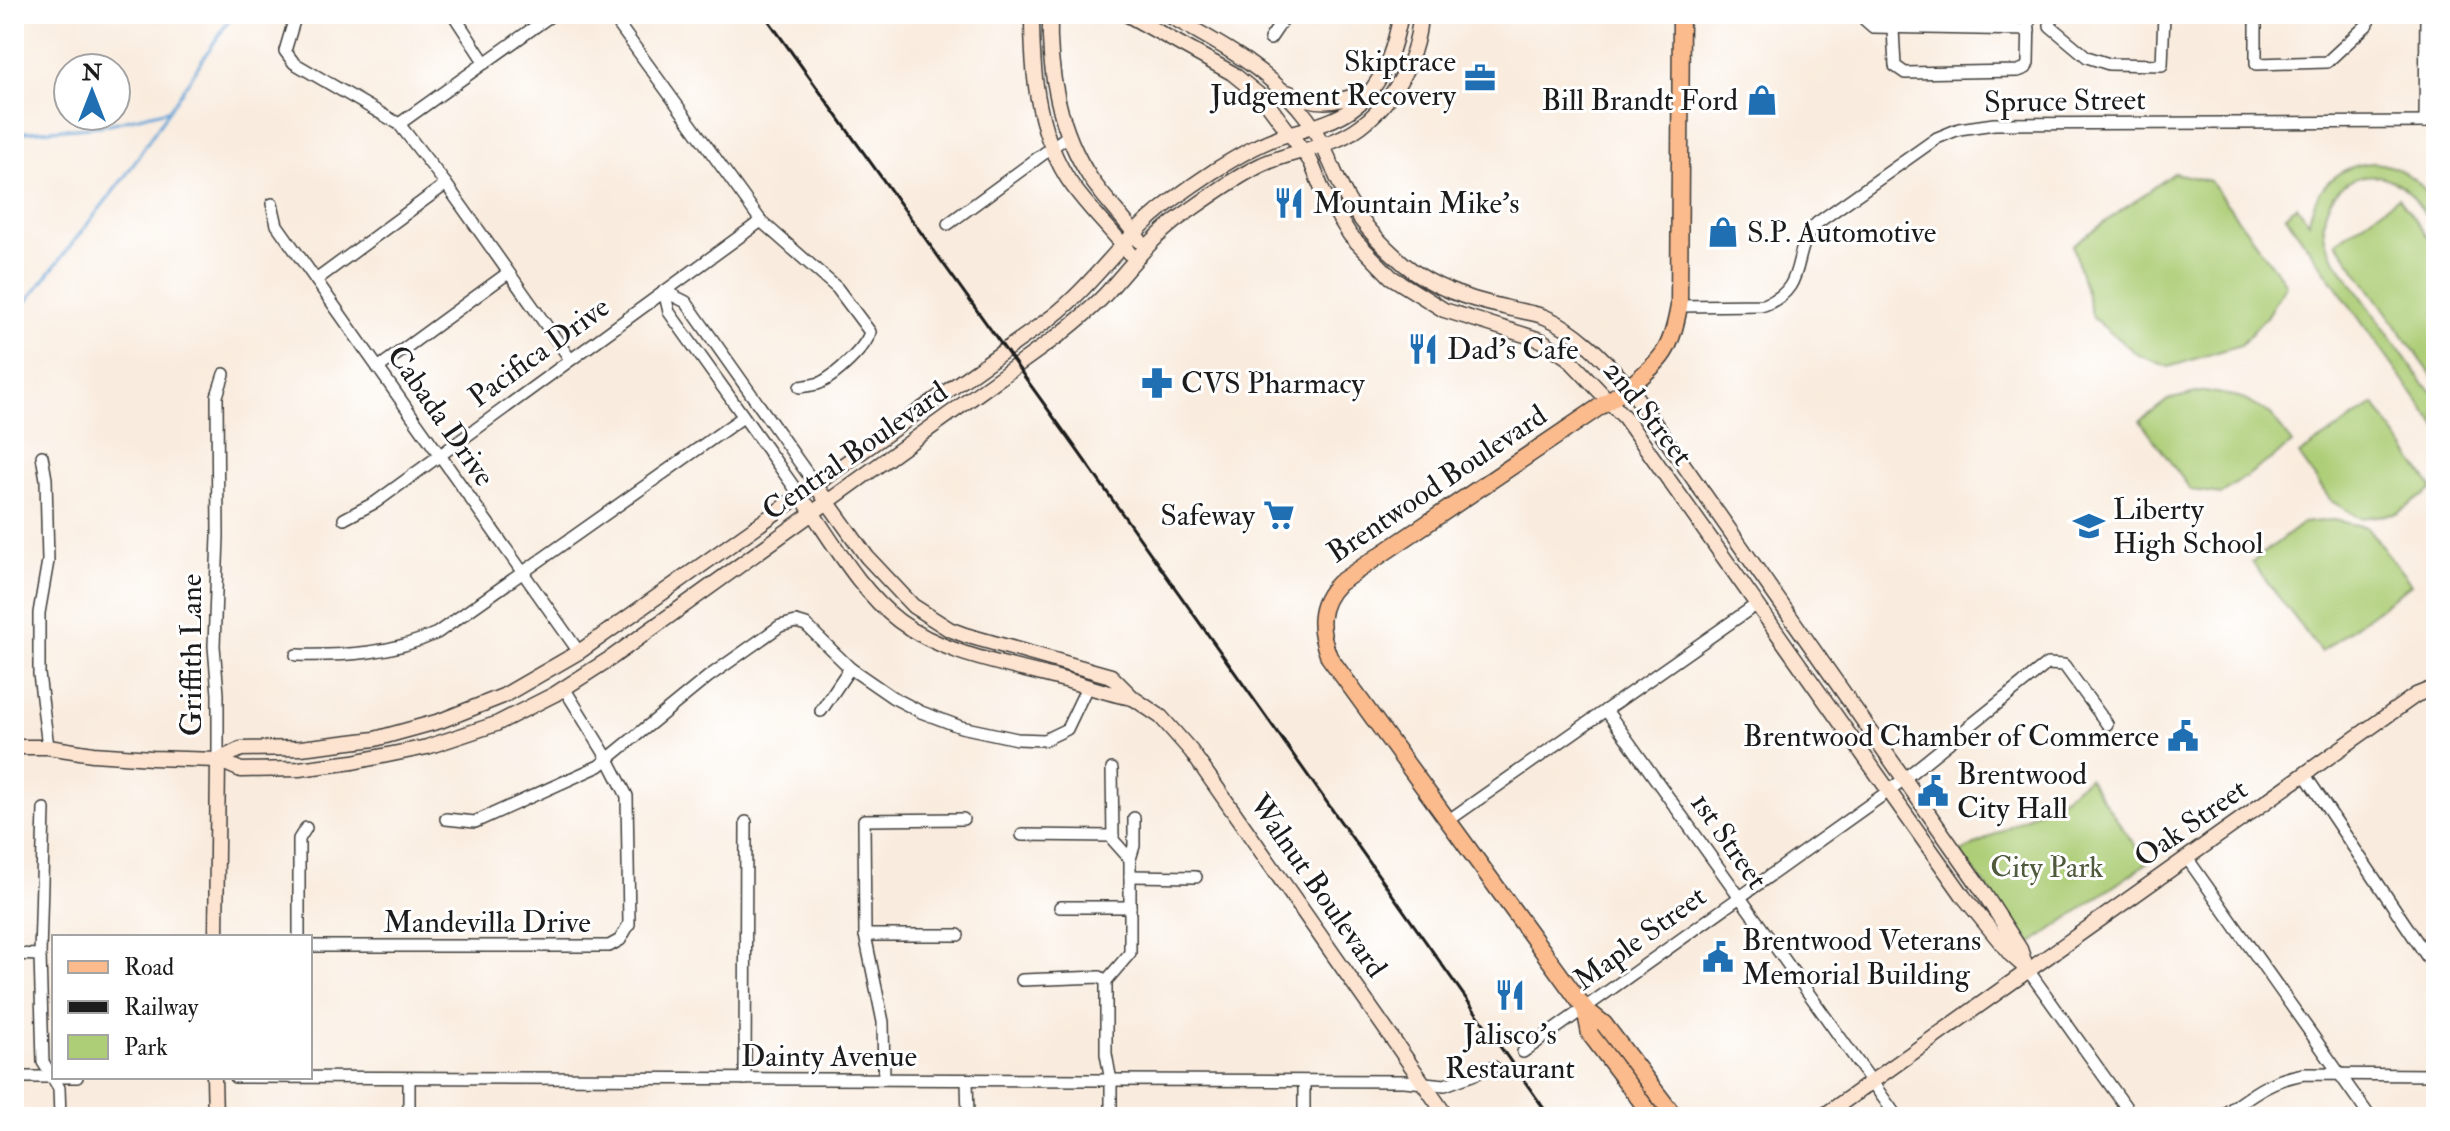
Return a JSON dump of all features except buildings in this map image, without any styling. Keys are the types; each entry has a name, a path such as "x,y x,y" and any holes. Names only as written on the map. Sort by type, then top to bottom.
{"main road":[{"name":"Brentwood Boulevard","path":"1675,1117 1604,1024 1585,1009 1329,657 1320,617 1330,591 1339,583 1629,387 1665,354 1674,337 1679,306 1681,14"},
{"name":"Brentwood Boulevard","path":"1585,1009 1590,1034 1653,1117"}],"street":[{"path":"296,14 285,51 294,63 399,124 446,184 570,359"},
{"path":"453,14 485,63"},
{"path":"399,124 553,14"},
{"path":"611,14 761,221 837,288 870,332 862,350 820,383 800,387"},
{"path":"1032,14 1034,84 1053,147 1067,177 1134,260"},
{"path":"1050,14 1049,44 1054,88 1069,135 1090,177 1145,248"},
{"name":"2nd Street","path":"1126,14 1232,73 1264,99 1311,162 1323,192 1343,224 1372,260 1391,277 1444,310 1541,340 1568,358 1610,400 1964,897 2011,955 2028,970 2133,1117"},
{"name":"2nd Street","path":"1166,14 1243,58 1306,117 1348,200 1382,243 1404,263 1454,293 1545,317 1575,335 1629,387 1980,887 2020,949 2028,970"},
{"path":"1270,39 1287,14"},
{"name":"Central Boulevard","path":"218,760 241,749 301,748 375,739 440,721 503,696 579,652 1052,317 1073,301 1135,233 1179,195 1253,148 1330,123 1349,111 1371,90 1386,68 1401,14"},
{"name":"Central Boulevard","path":"14,747 218,760 241,770 299,769 412,750 496,724 564,688 611,658 1062,333 1087,313 1167,227 1226,186 1259,166 1336,140 1359,126 1390,97 1412,55 1420,14"},
{"path":"1893,29 1895,66 1905,73 2018,71 2026,68 2028,63 2029,14"},
{"path":"2050,14 2050,26 2087,57 2109,64 2162,65 2164,14"},
{"path":"2256,14 2256,64 2327,62 2368,24 2368,14"},
{"path":"2426,14 2431,122"},
{"path":"1864,17 1873,27 1893,29 2029,30"},
{"path":"1278,88 1303,99 1322,102 1339,102 1371,90"},
{"name":"Spruce Street","path":"1679,306 1764,305 1775,300 1794,281 1807,233 1817,223 1937,138 1959,129 1994,124 2431,122"},
{"path":"948,224 1069,135"},
{"path":"316,280 446,184"},
{"name":"Cabada Drive","path":"272,204 277,225 579,652"},
{"name":"Pacifica Drive","path":"344,519 376,502 761,221"},
{"path":"378,368 508,273"},
{"name":"Walnut Boulevard","path":"664,291 669,312 743,417 877,600 900,621 961,652 1105,693 1133,698"},
{"name":"Walnut Boulevard","path":"664,291 686,302 867,557 896,590 949,629 984,642 1111,676 1133,698 1161,717 1191,751 1447,1117"},
{"name":"Griffith Lane","path":"216,935 218,694 214,646 218,536 217,396 224,374"},
{"path":"296,655 359,654 424,639 437,633 743,417"},
{"path":"42,456 46,479 48,561 39,613 39,674 48,747"},
{"path":"1449,820 1757,604"},
{"path":"446,819 475,822 599,766 708,677 785,624 796,622 806,625 850,668 892,697 942,721 1027,741 1044,740 1067,729 1087,687"},
{"path":"1794,656 1801,657 1819,674 1829,672"},
{"name":"Maple Street","path":"1523,1052 1890,790 2047,664 2064,665 2107,724"},
{"path":"821,711 850,668"},
{"name":"Oak Street","path":"1822,1117 2416,695 2436,687"},
{"name":"Mandevilla Drive","path":"312,946 609,946 620,940 629,924 627,796 564,688"},
{"name":"1st Street","path":"1606,710 1897,1117"},
{"path":"1112,769 1113,840 1130,859"},
{"path":"2305,775 2436,970"},
{"path":"44,809 40,955 43,1062 52,1077"},
{"path":"1111,1117 1111,1081 1106,1054 1106,981 1130,953 1130,859 1134,846 1134,818"},
{"path":"884,1079 883,1022 865,935 864,820 963,819"},
{"path":"745,1079 746,822"},
{"path":"299,935 299,839 306,828"},
{"path":"1022,835 1113,836"},
{"path":"2187,858 2370,1117"},
{"path":"1130,876 1196,877"},
{"path":"1060,907 1130,907"},
{"path":"865,935 958,935"},
{"path":"14,954 40,955"},
{"path":"1022,980 1100,977 1106,981"},
{"path":"1423,1083 1445,1085 1494,1067"},
{"path":"2220,1117 2261,1087 2283,1078 2304,1074 2436,1075"},
{"path":"14,1077 52,1077"},
{"name":"Dainty Avenue","path":"312,1078 1423,1083"},
{"path":"53,1079 59,1088 60,1117"},
{"path":"214,1079 215,1117"},
{"path":"409,1079 409,1117"},
{"path":"967,1080 968,1117"},
{"path":"1304,1082 1304,1117"}],"green space":[{"path":"2373,163 2409,175 2423,188 2435,207 2436,230 2413,197 2401,186 2378,176 2362,177 2347,183 2328,206 2324,222 2325,238 2332,255 2423,383 2436,395 2436,426 2285,215 2297,206 2309,222 2316,199 2330,180 2349,168"},
{"path":"2174,173 2210,181 2286,284 2266,317 2241,345 2169,367 2138,355 2093,318 2073,245"},
{"path":"2399,197 2436,249 2436,381 2336,242"},
{"path":"2204,391 2239,397 2271,414 2292,444 2221,494 2191,490 2140,421 2168,400"},
{"path":"2374,404 2433,489 2396,514 2360,518 2331,501 2299,455"},
{"path":"2333,520 2367,527 2411,584 2321,652 2252,562 2303,523"},
{"name":"City Park","path":"2088,778 2147,863 2031,944 1960,853 2064,797"}],"waterway":[{"path":"14,318 126,175 233,14"},
{"path":"14,133 101,126 168,110"}],"railway":[{"path":"764,14 1550,1117"}],"place":[{"name":"Skiptrace Judgement Recovery","path":"1480,78"},
{"name":"Bill Brandt Ford","path":"1762,100"},
{"name":"Mountain Mike's","path":"1289,203"},
{"name":"S.P. Automotive","path":"1723,232"},
{"name":"Dad's Cafe","path":"1423,349"},
{"name":"CVS Pharmacy","path":"1157,383"},
{"name":"Safeway","path":"1279,515"},
{"name":"Liberty High School","path":"2089,526"},
{"name":"Brentwood Chamber of Commerce","path":"2183,736"},
{"name":"Brentwood City Hall","path":"1933,791"},
{"name":"Brentwood Veterans Memorial Building","path":"1718,957"},
{"name":"Jalisco's Restaurant","path":"1510,995"}]}
